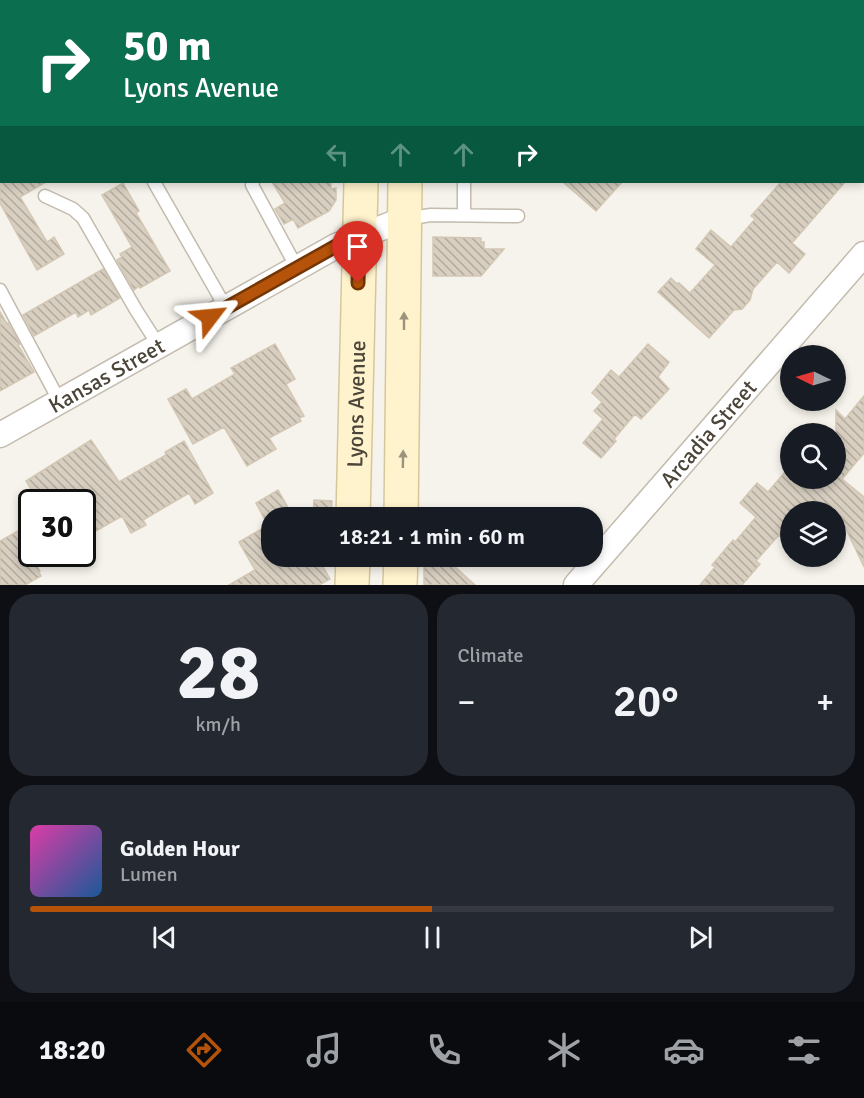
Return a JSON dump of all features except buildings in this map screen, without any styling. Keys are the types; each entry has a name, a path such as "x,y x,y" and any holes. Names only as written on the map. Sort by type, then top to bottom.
{"main road":[{"name":"Lyons Avenue","path":"354,507 361,183"},
{"path":"401,507 405,183"},
{"path":"352,585 353,567"},
{"path":"400,585 401,567"}],"street":[{"name":"Kansas Street","path":"0,435 336,246 404,219"},
{"name":"Arcadia Street","path":"576,585 864,254"}],"lane":[{"path":"155,183 226,308"},
{"path":"253,183 297,268"},
{"path":"464,183 464,215"},
{"path":"45,196 73,209 83,218 159,345"},
{"path":"404,219 431,215 518,216"},
{"path":"0,290 60,402"}],"route":[{"path":"210,317 336,246 359,236 358,283"}]}
